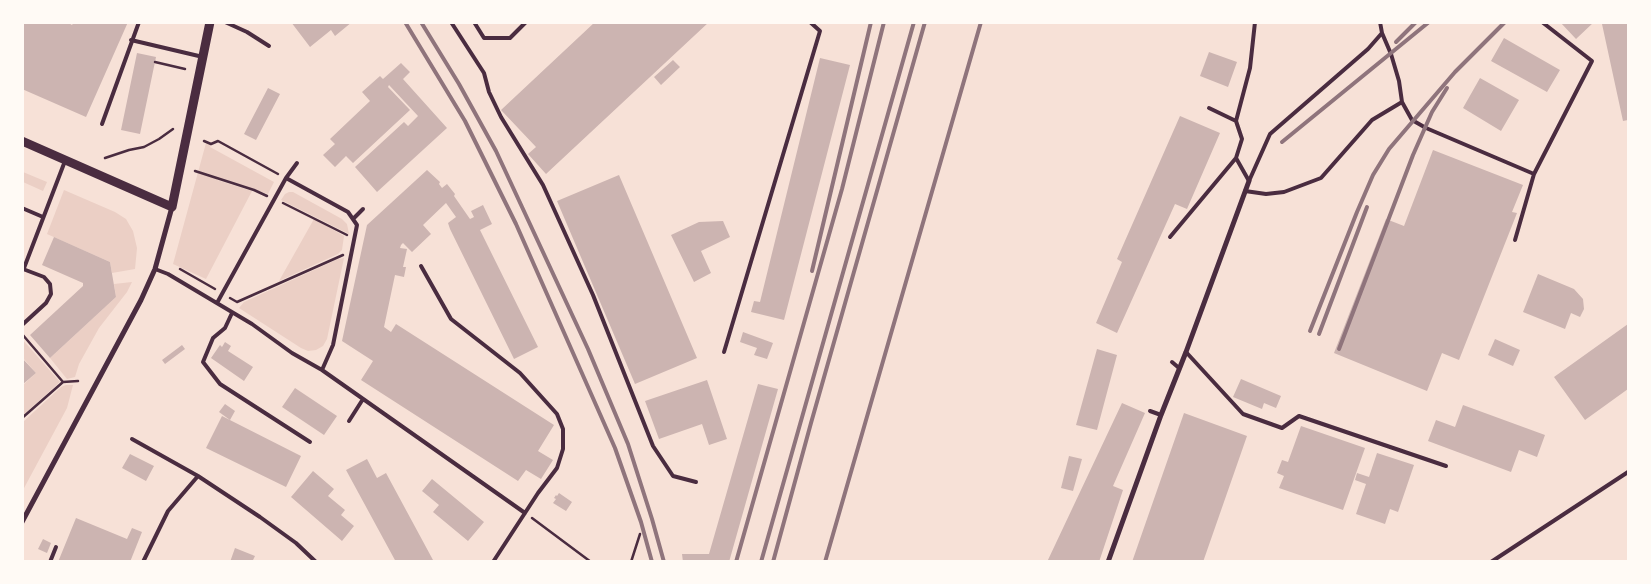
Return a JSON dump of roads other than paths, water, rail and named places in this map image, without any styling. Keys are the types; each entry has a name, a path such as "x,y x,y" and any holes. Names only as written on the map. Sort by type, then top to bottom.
{"street":[{"path":"22,522 141,300 154,269 172,207 210,22"},
{"path":"22,141 172,207"},
{"path":"1108,562 1248,181"}],"lane":[{"path":"102,124 139,22"},
{"path":"225,22 247,32 269,46"},
{"path":"451,22 484,73 501,117 543,185 593,295 654,446 673,476 696,482"},
{"path":"474,22 484,38 510,38 526,22"},
{"path":"724,352 820,31 810,22"},
{"path":"1170,237 1236,158 1242,139 1236,121 1250,68 1255,22"},
{"path":"1380,22 1396,72 1402,102 1412,120 1426,128 1534,174"},
{"path":"1515,240 1534,174 1592,62 1542,22"},
{"path":"1248,181 1270,134 1368,50 1382,33"},
{"path":"131,40 203,57"},
{"path":"1244,191 1266,194 1284,192 1320,178 1372,120 1402,102"},
{"path":"1209,108 1236,121"},
{"path":"1236,158 1248,181"},
{"path":"22,325 46,303 51,294 50,284 44,277 23,268 65,160"},
{"path":"217,303 286,178 297,163"},
{"path":"286,178 348,212 358,225 333,345 322,370"},
{"path":"22,208 43,217"},
{"path":"353,219 363,209"},
{"path":"421,266 451,319 520,373 557,414 563,429 564,449 557,468 493,562"},
{"path":"154,269 168,274 217,303 292,353 322,370 526,513"},
{"path":"232,313 225,328 213,338 203,362 220,384 310,442"},
{"path":"1186,352 1244,414 1282,428 1299,416 1446,466"},
{"path":"1172,362 1179,368"},
{"path":"349,421 363,399"},
{"path":"1150,411 1161,415"},
{"path":"132,439 198,476 260,517 296,543 316,562"},
{"path":"1491,562 1628,472"},
{"path":"143,562 168,511 198,476"},
{"path":"50,562 56,547"}],"railway":[{"path":"405,22 465,121 516,224 615,448 641,522 652,562"},
{"path":"421,22 459,84 496,151 588,349 628,444 664,562"},
{"path":"812,271 871,22"},
{"path":"736,562 842,189 884,22"},
{"path":"761,562 914,22"},
{"path":"773,562 925,22"},
{"path":"825,562 981,22"},
{"path":"1396,42 1416,22"},
{"path":"1282,142 1429,22"},
{"path":"1310,331 1373,175 1389,149 1455,72 1505,22"},
{"path":"1339,349 1413,155 1432,112 1447,88"},
{"path":"1319,334 1367,207"}]}
